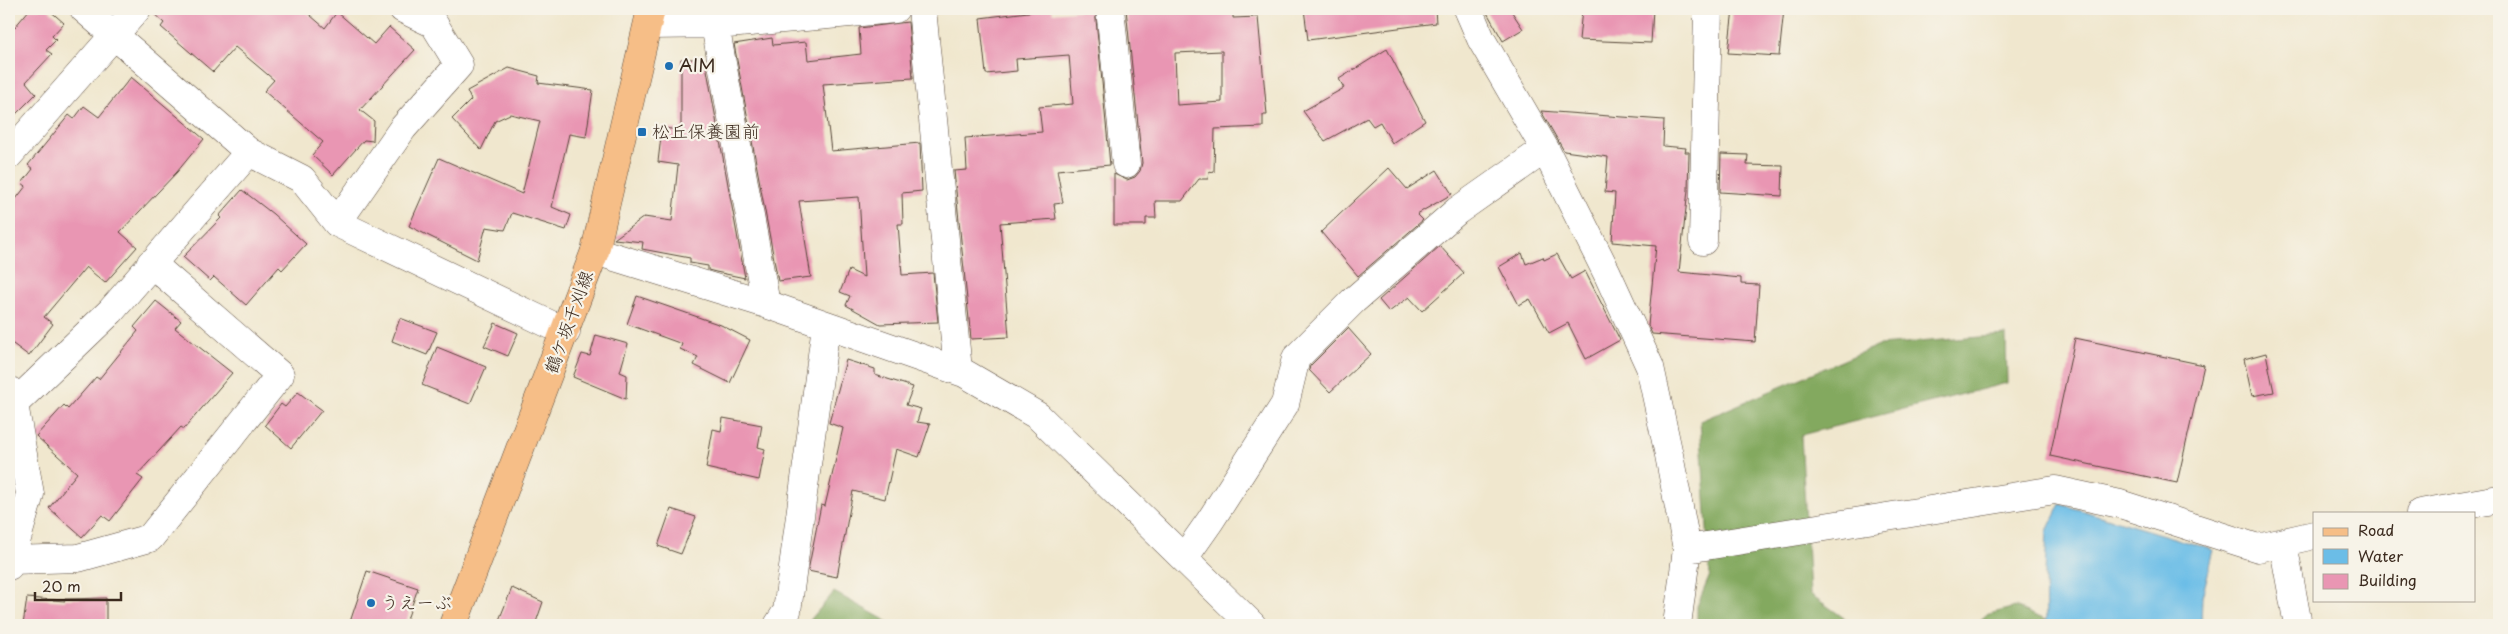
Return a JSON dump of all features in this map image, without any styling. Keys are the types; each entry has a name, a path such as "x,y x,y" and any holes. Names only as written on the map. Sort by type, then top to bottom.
{"main road":[{"name":"鶴ケ坂千刈線","path":"453,625 566,332 594,251 650,17"}],"street":[{"path":"84,9 249,152 302,179 337,223 566,332"},
{"path":"9,155 137,9"},
{"path":"337,223 403,128 459,65 434,24 403,9"},
{"path":"650,17 715,25 895,9"},
{"path":"922,9 958,370"},
{"path":"1110,9 1126,164"},
{"path":"1468,9 1482,39 1545,149 1607,273 1650,367 1670,455 1687,549 1677,625"},
{"path":"1703,241 1708,9"},
{"path":"715,25 766,304"},
{"path":"1184,558 1285,404 1296,358 1353,301 1456,211 1545,149"},
{"path":"151,263 280,376 150,538 78,558 10,563 30,494 11,397 111,311 151,263 249,152"},
{"path":"594,251 766,304 958,370 1038,416 1252,625"},
{"path":"778,625 787,611 826,326"},
{"path":"1687,549 2055,490 2120,504 2258,548 2313,535"},
{"path":"2426,512 2499,499"},
{"path":"2283,543 2298,625"}],"green space":[{"path":"2006,335 2007,383 1801,435 1810,594 1854,625 1697,625 1697,606 1710,575 1700,421 1879,345"},
{"path":"834,592 894,625 806,625"},
{"path":"2015,607 2045,620 2046,625 1975,625 1986,615"}],"water":[{"path":"2060,504 2214,550 2202,597 2201,625 2046,625 2045,573 2047,531"}],"building":[{"path":"30,9 48,9 64,23 52,36 56,40 46,50 52,54 26,82 36,94 9,121 9,34"},
{"path":"152,9 303,9 325,28 337,12 374,44 389,27 415,50 360,110 374,121 373,141 364,140 333,175 312,155 323,142 264,91 274,80 235,47 213,72 161,27 164,23 152,12"},
{"path":"1052,9 1053,13 1095,9 1110,165 1057,170 1063,203 1054,204 1056,219 1000,223 1009,337 971,339 954,171 967,170 965,138 1042,132 1039,107 1073,104 1069,55 1016,59 1017,71 986,74 980,18"},
{"path":"1126,9 1233,9 1233,18 1258,17 1267,115 1263,115 1263,127 1215,129 1214,172 1209,171 1208,179 1199,179 1182,201 1155,201 1156,218 1146,218 1146,225 1114,225 1114,174 1127,180 1135,177 1140,171 1142,163","holes":["1222,51 1222,102 1177,105 1175,53"]},
{"path":"1304,9 1435,9 1436,23 1308,40"},
{"path":"1485,9 1510,9 1523,29 1503,41"},
{"path":"1582,9 1653,9 1651,43 1579,40"},
{"path":"1733,9 1784,9 1779,56 1728,53"},
{"path":"908,22 913,78 823,84 831,151 920,143 922,191 902,193 903,224 898,224 902,275 933,273 938,322 880,324 846,305 850,296 840,292 849,270 864,277 859,197 799,201 811,277 778,281 734,44 772,38 773,45 806,42 808,60 861,54 859,28"},
{"path":"1387,49 1425,121 1392,143 1380,122 1373,126 1367,118 1325,141 1303,111 1344,88 1339,79"},
{"path":"681,59 705,59 745,278 708,270 708,266 690,263 690,258 642,249 643,242 614,239 644,217 672,221 678,165 658,162 662,128 681,130"},
{"path":"509,68 539,76 538,83 593,90 586,137 569,134 552,207 571,215 566,230 512,213 505,230 486,227 477,260 409,226 439,158 522,194 540,121 510,114 495,121 481,150 452,119 471,100 467,91"},
{"path":"131,77 204,139 177,172 120,232 137,247 105,283 86,267 44,317 53,324 29,356 9,341 9,208 26,186 22,183 33,169 28,165 69,115 74,119 84,106 99,117"},
{"path":"1541,111 1664,120 1663,146 1686,148 1685,152 1689,152 1688,190 1679,272 1741,278 1741,284 1759,285 1755,342 1652,334 1648,325 1656,246 1612,242 1615,193 1605,192 1608,157 1564,151"},
{"path":"1721,154 1748,155 1747,165 1783,166 1782,196 1720,192"},
{"path":"1389,168 1407,189 1437,170 1452,194 1417,214 1423,220 1358,276 1321,232"},
{"path":"242,190 273,214 306,244 282,270 279,267 246,305 214,277 210,281 183,257 221,218 219,216"},
{"path":"1440,246 1464,273 1422,311 1409,297 1389,312 1379,300"},
{"path":"1522,253 1526,264 1543,257 1544,260 1557,254 1571,279 1585,271 1620,340 1586,359 1568,323 1549,333 1530,299 1519,305 1499,267"},
{"path":"637,296 721,325 750,340 730,383 694,365 698,357 680,349 682,344 627,324"},
{"path":"156,301 181,321 175,328 232,373 184,429 181,427 137,475 143,479 110,521 102,515 82,537 49,508 77,473 36,436 64,405 68,409 96,377 99,379 138,331 134,327"},
{"path":"400,318 437,332 427,355 392,341"},
{"path":"495,323 518,333 508,356 484,346"},
{"path":"1348,328 1371,354 1330,392 1309,370 1310,366"},
{"path":"596,335 628,344 620,372 627,375 626,399 573,377 582,354 590,356"},
{"path":"2075,338 2204,365 2177,483 2050,456"},
{"path":"437,347 486,367 470,404 422,385"},
{"path":"2266,353 2274,392 2252,396 2244,359"},
{"path":"846,360 875,369 875,375 913,387 906,405 921,409 917,422 930,424 919,457 896,449 885,499 853,491 837,577 808,571 821,505 825,506 843,428 829,423"},
{"path":"298,392 322,410 291,448 265,425 281,404 285,407"},
{"path":"723,418 762,425 758,447 765,449 759,480 706,468 713,429 721,431"},
{"path":"671,509 696,517 681,554 658,546"},
{"path":"367,571 418,588 405,625 349,625"},
{"path":"512,588 543,602 535,625 497,625"},
{"path":"27,598 65,601 65,599 106,598 106,625 23,625"}],"place":[{"name":"AIM","path":"669,66"},
{"name":"松丘保養園前","path":"642,132"},
{"name":"うえーぶ","path":"371,603"}]}
